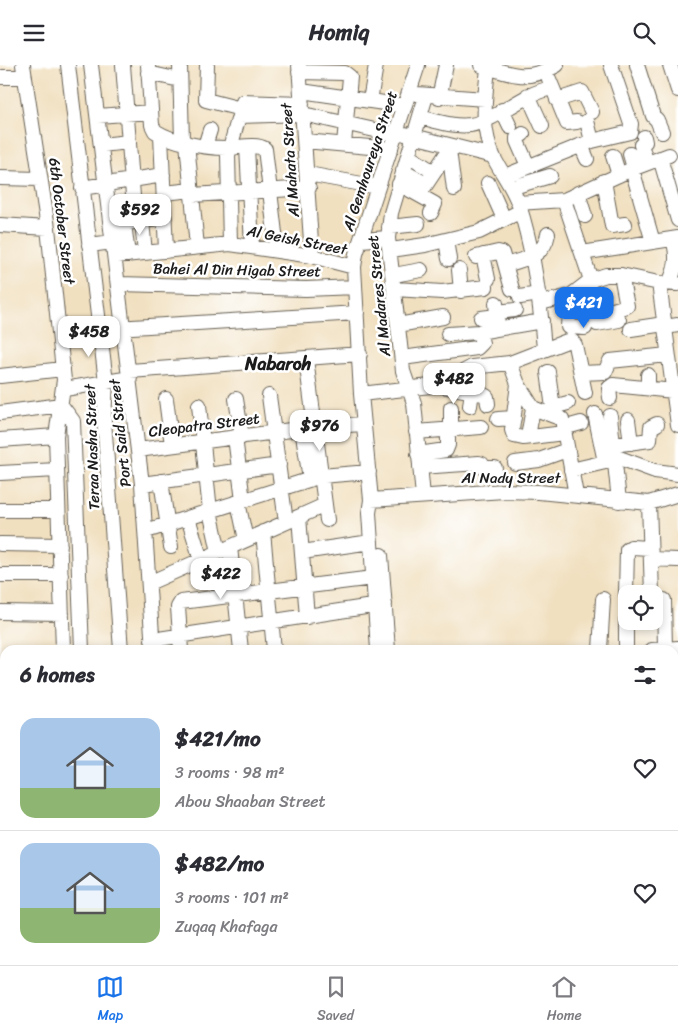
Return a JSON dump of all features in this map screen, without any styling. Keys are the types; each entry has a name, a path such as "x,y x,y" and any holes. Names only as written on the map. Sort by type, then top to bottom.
{"street":[{"name":"Teraa Nasha Street","path":"68,65 106,382 104,420 121,645"},
{"name":"Port Said Street","path":"91,65 106,185 128,223 119,251 119,284 142,484 152,645"},
{"path":"119,251 128,223 132,180 123,65"},
{"path":"180,65 185,142 192,193 196,247"},
{"path":"207,65 206,100 240,112"},
{"path":"370,101 376,65"},
{"name":"Al Gemhoureya Street","path":"371,500 361,394 354,267 418,65"},
{"name":"Al Madares Street","path":"423,496 414,403 406,384 402,358 389,238 401,178 420,117 433,97 446,65"},
{"path":"516,171 542,153 626,134 632,129 611,65"},
{"path":"637,65 653,116 657,120 662,132"},
{"path":"670,65 678,90"},
{"path":"492,156 483,122 485,99 484,66 513,75 542,69 567,123 585,118"},
{"path":"180,80 148,69 153,128 161,135 206,146 265,149 267,153 277,250"},
{"path":"299,69 348,74 350,80 349,98 344,144"},
{"name":"Al Mahata Street","path":"299,69 309,188 312,256"},
{"path":"0,77 24,71"},
{"name":"6th October Street","path":"24,71 48,228 64,389 56,436 63,645"},
{"path":"420,117 451,125 468,125 483,122 528,95 582,92 587,159"},
{"path":"528,95 542,126"},
{"name":"Al Mahata Street","path":"302,103 349,98 370,101 433,97 485,99"},
{"path":"230,244 229,148 244,101 302,103 346,123 414,137 450,149 492,156 516,171 520,185 522,205"},
{"path":"502,110 510,127"},
{"path":"98,116 151,112"},
{"path":"206,146 210,130"},
{"path":"523,134 517,138 516,171 533,256 544,349"},
{"path":"161,135 166,251"},
{"path":"305,141 391,149"},
{"path":"101,145 129,142"},
{"path":"252,147 249,192 252,246"},
{"path":"426,184 450,149"},
{"path":"450,149 454,189"},
{"path":"361,240 389,238 446,241 479,232 504,219 522,205 564,200 619,175 646,155"},
{"path":"646,155 678,219"},
{"path":"646,155 654,222 653,242"},
{"path":"408,156 426,184 435,204 431,213"},
{"path":"613,156 619,175"},
{"path":"308,174 378,187"},
{"path":"82,188 163,175"},
{"path":"520,185 550,176"},
{"path":"0,178 40,179"},
{"path":"401,178 426,184"},
{"path":"604,181 612,226 626,224"},
{"path":"488,183 504,219"},
{"path":"164,193 228,193 309,188"},
{"path":"578,193 585,216"},
{"path":"564,200 582,253 595,315 599,325 669,325"},
{"path":"128,223 165,218"},
{"path":"128,223 145,253"},
{"path":"389,238 418,224"},
{"path":"0,225 48,228"},
{"path":"394,282 442,292 461,291 487,283 483,255 489,248 484,246 479,232"},
{"path":"506,265 533,256 544,248 548,234"},
{"path":"582,253 675,239 676,269 669,284 668,355 674,371 678,425"},
{"path":"446,241 449,259"},
{"name":"Al Geish Street","path":"89,245 119,251 145,253 230,244 312,256 354,267"},
{"path":"483,255 502,253 516,299"},
{"path":"394,282 421,270"},
{"path":"460,270 461,291"},
{"path":"448,334 480,325 497,315 516,299 570,296 589,281 606,275 621,275 669,284"},
{"path":"595,315 628,306 621,275"},
{"name":"Bahei Al Din Higab Street","path":"119,284 306,289 355,287"},
{"path":"570,296 568,327 584,328"},
{"path":"100,329 357,313"},
{"path":"497,315 542,321"},
{"path":"398,325 443,317"},
{"path":"402,358 445,358 480,346 482,343 480,325"},
{"path":"361,394 410,390 439,385 472,367 510,363 544,349 572,341 575,345 585,393"},
{"path":"64,389 106,382 130,375 360,354"},
{"path":"581,373 605,372 609,356 668,355"},
{"path":"306,359 308,428 316,478 325,505 327,520"},
{"path":"510,363 518,384 533,408 543,413 554,411 568,403"},
{"path":"0,376 62,369"},
{"path":"548,372 554,411 562,419 576,495"},
{"path":"610,398 611,385 648,382 676,398"},
{"path":"518,384 512,430 514,436 528,437 564,430 581,423"},
{"path":"439,385 456,391 472,391 485,394 488,404"},
{"path":"470,406 472,391"},
{"path":"270,396 282,489 302,552 307,617"},
{"path":"166,399 172,445"},
{"path":"236,399 240,501 246,540"},
{"path":"0,413 61,405 72,421 74,429 82,645"},
{"path":"199,405 210,511 225,550 235,595 240,645"},
{"path":"419,461 446,450 451,408"},
{"path":"528,437 533,408"},
{"path":"595,414 612,456 656,471 678,474"},
{"path":"610,416 612,456 619,501"},
{"path":"498,419 514,418"},
{"path":"628,419 631,443"},
{"name":"Cleopatra Street","path":"138,450 308,428 364,424"},
{"path":"571,470 612,456 631,443 650,440 651,427 657,424"},
{"path":"416,432 481,427"},
{"path":"0,440 56,436"},
{"path":"516,463 539,461 567,450"},
{"path":"419,461 481,463 484,469 494,468"},
{"path":"142,484 279,465"},
{"path":"0,473 57,470"},
{"path":"146,531 316,478 369,472"},
{"path":"161,481 171,547"},
{"name":"Al Nady Street","path":"371,500 504,491 576,495 649,503 678,494"},
{"path":"371,500 369,513 373,578 387,645"},
{"path":"371,500 377,513 380,605 378,645"},
{"path":"649,503 651,553 659,585"},
{"path":"149,583 325,505"},
{"path":"0,510 57,510"},
{"path":"188,518 201,560"},
{"path":"263,532 273,645"},
{"path":"302,552 371,542"},
{"path":"0,544 60,545"},
{"path":"626,585 627,550 632,547 678,560"},
{"path":"0,575 61,575"},
{"path":"181,645 178,607 185,601 373,578"},
{"path":"600,645 603,599"},
{"path":"152,645 180,636 380,605"},
{"path":"0,612 62,613"},
{"path":"663,616 665,645"},
{"path":"626,630 626,645"}],"district":[{"name":"Nabaroh","path":"278,364"}]}
